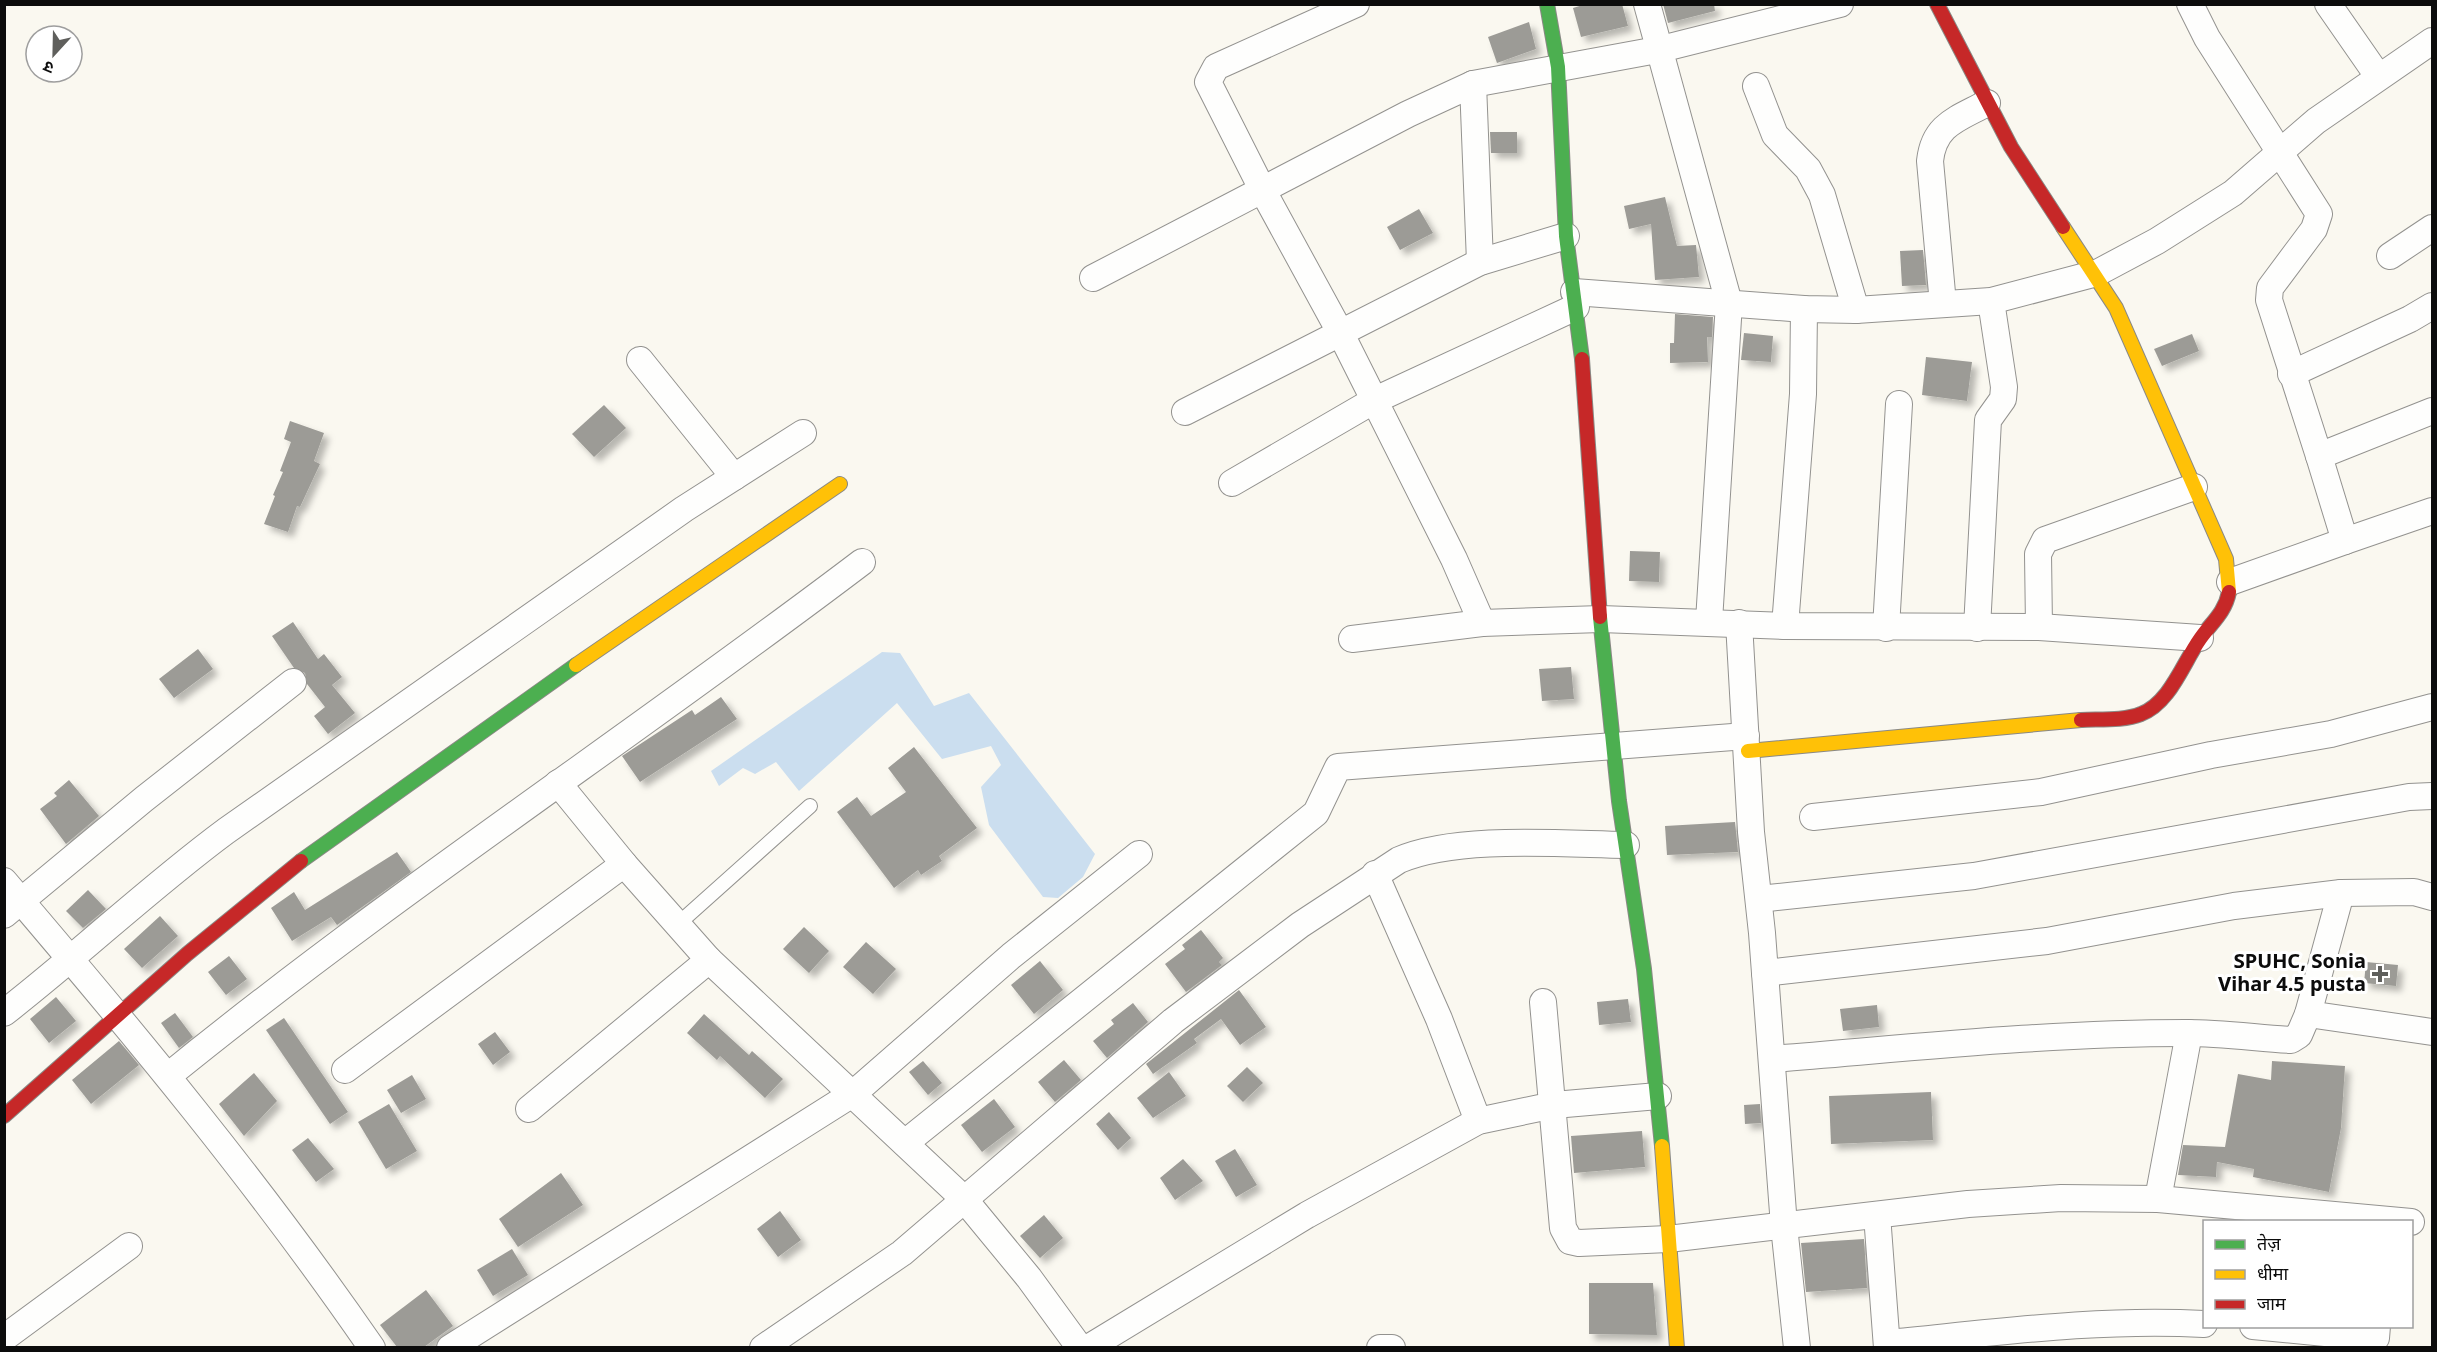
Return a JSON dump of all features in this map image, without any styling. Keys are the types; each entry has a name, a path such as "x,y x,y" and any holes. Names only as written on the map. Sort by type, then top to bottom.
{"street":[{"path":"1356,4 1216,67 1210,74 1208,82 1263,191 1340,332 1454,560 1482,623"},
{"path":"1547,4 1558,67 1566,236 1581,346 1594,552 1613,746 1644,969 1658,1096 1677,1347"},
{"path":"1647,4 1657,50 1728,303 1709,621"},
{"path":"1093,278 1408,114 1473,84 1657,50 1840,4"},
{"path":"905,1143 1316,813 1338,767 1613,746 1747,743 2140,716 2150,710 2166,694 2200,638 2227,603 2230,582 2226,559 2116,308 2097,273 2023,167 1987,103 1937,4"},
{"path":"2190,4 2207,38 2282,152 2319,214 2314,229 2270,288 2271,310 2345,541"},
{"path":"2328,4 2378,76"},
{"path":"1232,483 1373,401 1575,299 1728,303 1804,309 1856,310 1991,301 2097,273 2234,193 2316,121 2378,76 2433,41"},
{"path":"1473,84 1480,262"},
{"path":"1756,86 1775,135 1808,169 1822,195 1856,310"},
{"path":"1943,304 1930,161 1932,147 1938,133 1948,124 1987,103"},
{"path":"2390,256 2433,228"},
{"path":"1185,412 1480,262 1566,236"},
{"path":"1977,628 1988,420 2003,399 2004,387 1991,301"},
{"path":"2291,374 2433,306"},
{"path":"1785,626 1803,394 1804,309"},
{"path":"640,360 734,477"},
{"path":"1886,628 1899,404"},
{"path":"2319,456 2433,411"},
{"path":"4,1013 73,959 157,884 236,824 734,477 803,433"},
{"path":"4,1116 233,915 308,856 513,708 840,484"},
{"path":"2038,627 2038,554 2045,540 2194,487"},
{"path":"2230,582 2433,511"},
{"path":"168,1076 324,953 762,638 862,562"},
{"path":"1352,639 1482,623 1601,619 1886,628 2038,627 2200,638"},
{"path":"1739,624 1751,832 1765,973 1784,1226 1797,1347"},
{"path":"13,908 144,799 293,682"},
{"path":"1813,817 2041,792 2211,755 2331,734 2433,707"},
{"path":"558,783 624,864 709,960 854,1093 964,1199 1029,1278 1080,1347"},
{"path":"1758,899 1974,876 2409,797 2433,796"},
{"path":"763,1347 902,1253 1173,1021 1300,925 1375,874 1416,852 1443,848 1518,843 1626,845"},
{"path":"450,1347 854,1093 1011,956 1138,854"},
{"path":"345,1070 624,864"},
{"path":"1375,874 1439,1019 1478,1121"},
{"path":"4,881 13,908 73,959 168,1076 315,1265 372,1347"},
{"path":"1765,973 2047,941 2234,906 2341,893 2414,892 2433,897"},
{"path":"1772,1059 1983,1042 2189,1033 2291,1040 2299,1035 2308,1014 2341,893"},
{"path":"529,1109 709,960"},
{"path":"1543,1002 1554,1105 1563,1228 1570,1242 1668,1239 1968,1204 2026,1200 2158,1199 2391,1220"},
{"path":"2308,1014 2433,1032"},
{"path":"2158,1199 2189,1033"},
{"path":"1088,1347 1306,1215 1478,1121 1554,1105 1658,1096"},
{"path":"1877,1215 1887,1345 2097,1325 2163,1321 2203,1324"},
{"path":"2413,1222 2433,1224"},
{"path":"4,1338 129,1246"},
{"path":"2274,1328 2376,1338 2377,1328"},
{"path":"1380,1347 1392,1347"}],"lane":[{"path":"677,925 810,806"}],"water":[{"path":"882,652 900,653 934,706 969,693 1095,854 1083,877 1058,898 1043,897 989,825 981,787 1001,765 991,746 942,759 897,703 799,791 776,762 755,774 743,768 719,786 711,771"}],"building":[{"path":"1586,4 1622,4 1628,26 1581,37 1573,8"},
{"path":"1663,4 1714,4 1715,11 1668,23"},
{"path":"1529,22 1536,49 1497,63 1488,37"},
{"path":"1490,132 1517,132 1517,153 1491,153"},
{"path":"1665,197 1677,246 1696,245 1699,277 1655,280 1651,224 1629,229 1624,206"},
{"path":"1419,209 1433,233 1400,250 1387,227"},
{"path":"1923,250 1926,285 1902,286 1900,251"},
{"path":"1675,314 1713,317 1712,337 1707,337 1708,362 1670,363 1670,343 1674,343"},
{"path":"1744,333 1773,336 1771,362 1741,360"},
{"path":"2192,334 2199,351 2162,366 2154,349"},
{"path":"1926,357 1972,362 1967,401 1922,395"},
{"path":"604,405 626,428 594,457 572,434"},
{"path":"290,421 324,433 314,461 320,464 300,507 297,506 288,532 264,524 291,442 284,439"},
{"path":"1630,551 1660,552 1659,582 1629,581"},
{"path":"293,622 318,659 324,654 342,677 332,685 355,713 328,734 314,716 325,707 307,684 305,673 294,668 272,636"},
{"path":"198,649 213,669 174,698 159,679"},
{"path":"1571,667 1574,699 1542,701 1539,669"},
{"path":"721,697 737,719 640,782 622,756 692,710 695,715"},
{"path":"914,747 977,828 939,856 942,861 921,875 918,870 894,888 837,812 857,797 871,816 906,792 888,768"},
{"path":"69,780 99,816 66,844 40,809 57,796 54,793"},
{"path":"1735,822 1738,852 1667,855 1665,826"},
{"path":"397,852 411,872 337,925 331,917 292,941 271,908 294,892 305,910"},
{"path":"88,890 106,909 83,928 66,911"},
{"path":"160,916 178,936 142,968 124,949"},
{"path":"804,927 829,951 809,973 783,949"},
{"path":"1201,930 1223,958 1219,962 1222,965 1186,992 1165,964 1185,949 1182,945"},
{"path":"866,942 896,969 873,994 843,967"},
{"path":"229,956 247,979 226,995 208,972"},
{"path":"1040,961 1063,990 1034,1014 1011,985"},
{"path":"2366,962 2398,965 2396,986 2364,983"},
{"path":"1239,990 1266,1027 1240,1045 1221,1019 1194,1039 1197,1043 1153,1074 1146,1064"},
{"path":"56,997 76,1021 49,1043 30,1019"},
{"path":"1628,999 1631,1022 1599,1025 1597,1002"},
{"path":"1133,1003 1148,1022 1107,1058 1093,1041 1114,1024 1111,1020"},
{"path":"1877,1005 1879,1027 1843,1031 1840,1009"},
{"path":"175,1013 193,1037 179,1048 161,1023"},
{"path":"704,1014 749,1055 752,1051 783,1079 765,1098 720,1056 717,1060 687,1033"},
{"path":"284,1018 348,1112 330,1124 266,1030"},
{"path":"495,1032 510,1052 493,1065 478,1044"},
{"path":"119,1041 139,1065 91,1104 72,1080"},
{"path":"1064,1060 1081,1080 1055,1102 1038,1082"},
{"path":"923,1061 942,1083 928,1095 909,1072"},
{"path":"2272,1061 2345,1066 2341,1128 2329,1192 2253,1177 2254,1169 2217,1162 2216,1177 2178,1175 2183,1145 2225,1147 2238,1074 2271,1080"},
{"path":"1247,1067 1263,1083 1243,1102 1227,1086"},
{"path":"1169,1072 1186,1096 1153,1118 1137,1098"},
{"path":"254,1073 277,1101 244,1136 219,1104"},
{"path":"412,1075 426,1099 401,1113 387,1090"},
{"path":"1931,1092 1933,1140 1831,1144 1829,1096"},
{"path":"994,1099 1015,1127 982,1152 961,1125"},
{"path":"389,1104 417,1151 386,1169 358,1122"},
{"path":"1760,1104 1761,1123 1745,1124 1744,1105"},
{"path":"1109,1112 1131,1138 1118,1150 1096,1124"},
{"path":"1642,1131 1645,1167 1574,1173 1571,1136"},
{"path":"308,1138 334,1169 316,1182 292,1150"},
{"path":"1235,1149 1257,1185 1236,1197 1215,1161"},
{"path":"1183,1159 1203,1181 1175,1200 1160,1178"},
{"path":"561,1173 583,1205 518,1247 499,1219"},
{"path":"780,1211 801,1240 778,1257 757,1229"},
{"path":"1044,1215 1063,1238 1040,1258 1020,1236"},
{"path":"1864,1239 1867,1288 1806,1292 1801,1243"},
{"path":"512,1249 528,1275 493,1296 477,1270"},
{"path":"1589,1283 1653,1283 1657,1335 1589,1334"},
{"path":"426,1290 453,1326 424,1347 397,1347 380,1325"}],"traffic: fast":[{"path":"1547,4 1558,67 1566,236 1582,359"},
{"path":"1600,617 1619,801 1644,969 1662,1146"},
{"path":"301,861 576,665"}],"traffic: slow":[{"path":"2063,227 2116,308 2226,559 2229,592"},
{"path":"576,665 840,484"},
{"path":"1748,751 2081,720"},
{"path":"1662,1146 1677,1348"}],"traffic: jam":[{"path":"1937,4 2011,147 2063,227"},
{"path":"1582,359 1600,617"},
{"path":"2081,720 2119,719 2151,709 2168,692 2200,639 2221,612 2229,592"},
{"path":"4,1116 187,954 301,861"}],"place":[{"name":"SPUHC, Sonia Vihar 4.5 pusta","path":"2380,974"}]}
